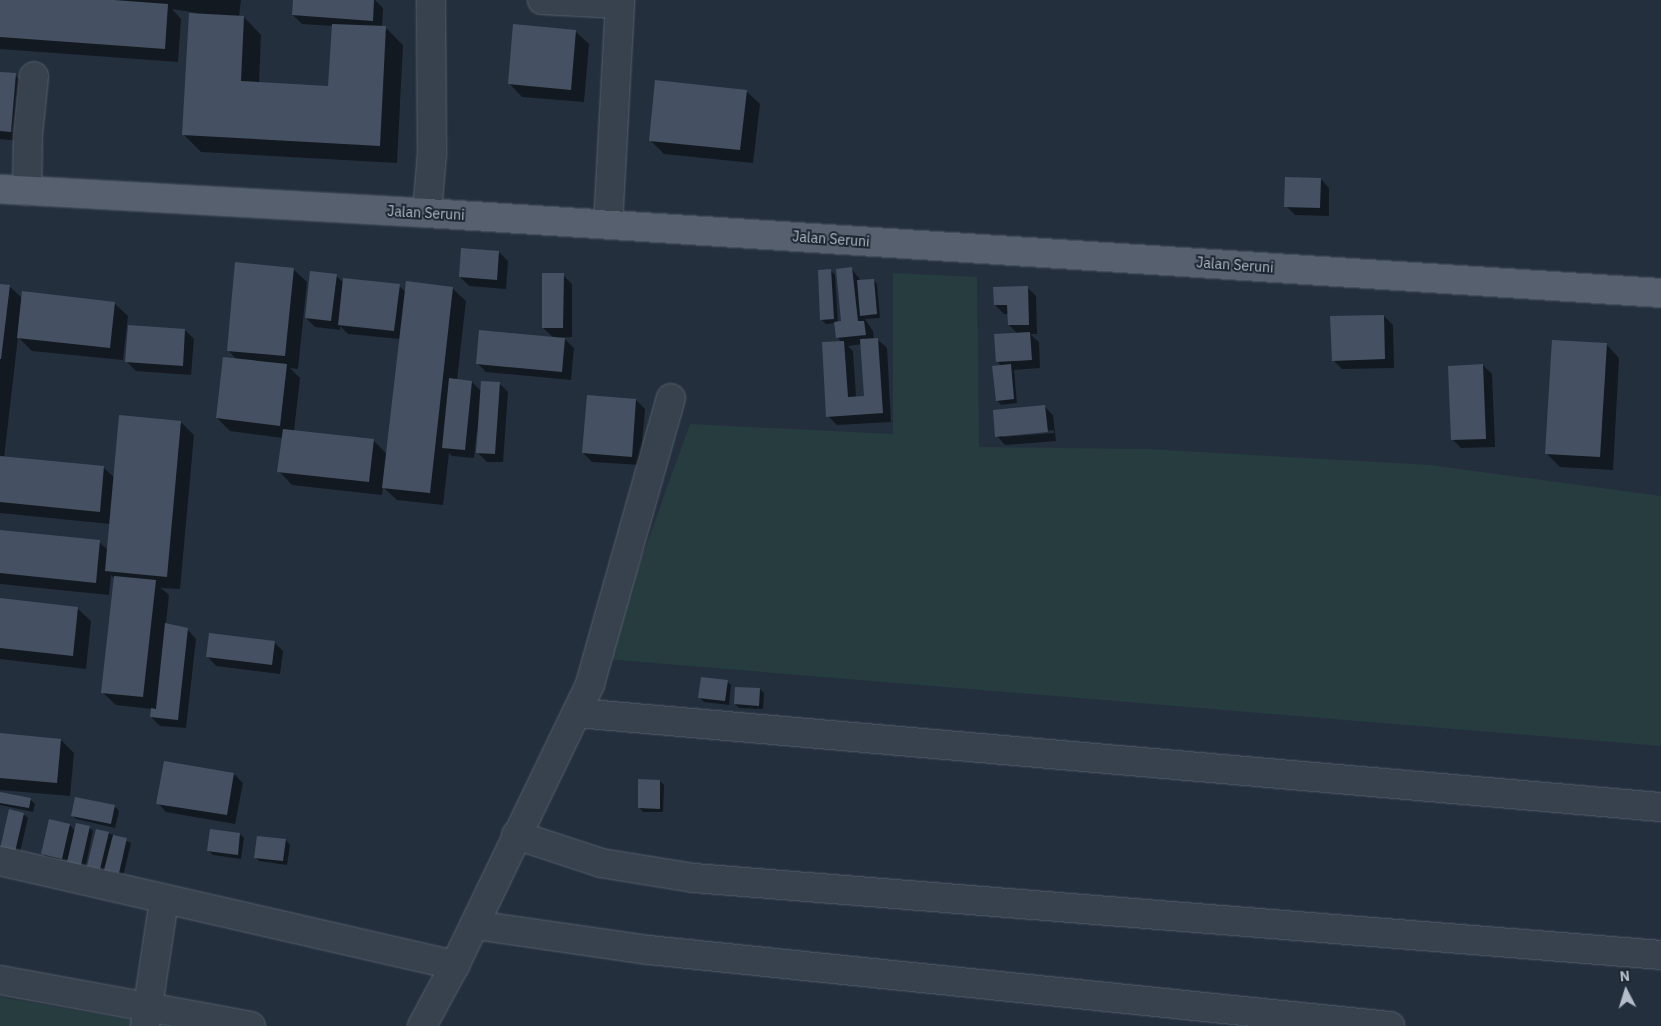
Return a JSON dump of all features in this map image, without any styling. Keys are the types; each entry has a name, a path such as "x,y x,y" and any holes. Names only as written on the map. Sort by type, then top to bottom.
{"main road":[{"name":"Jalan Seruni","path":"0,189 427,213 1661,293"}],"street":[{"path":"427,213 431,170 431,0"},
{"path":"542,0 620,2 610,179 622,226"},
{"path":"27,191 27,147 34,76"},
{"path":"422,1026 475,925 516,835 590,684 671,398"},
{"path":"577,713 1661,807"},
{"path":"516,835 601,862 694,878 1661,955"},
{"path":"0,861 455,965"},
{"path":"146,1018 164,900"},
{"path":"475,925 658,951 1390,1026"},
{"path":"0,980 146,1018 251,1026"}],"green space":[{"path":"893,273 977,277 979,447 1148,449 1430,465 1661,496 1661,746 605,659 690,424 893,434"},
{"path":"0,997 165,1026 0,1026"}],"building":[{"path":"0,0 114,0 168,4 165,49 0,37"},
{"path":"293,0 374,0 373,21 292,15"},
{"path":"189,13 244,16 241,81 328,86 332,24 386,26 380,146 182,135"},
{"path":"513,24 576,30 571,90 508,84"},
{"path":"0,72 16,73 11,132 0,131"},
{"path":"655,80 747,90 740,150 649,141"},
{"path":"1285,177 1321,178 1320,208 1284,207"},
{"path":"461,248 499,251 497,280 459,277"},
{"path":"235,262 294,268 285,356 227,351"},
{"path":"852,267 858,321 864,321 866,335 836,338 834,322 841,321 836,269"},
{"path":"831,269 834,319 820,320 818,270"},
{"path":"310,271 337,274 331,321 305,318"},
{"path":"542,273 564,273 563,328 542,328"},
{"path":"343,278 400,284 394,331 338,325"},
{"path":"874,279 877,314 860,316 857,280"},
{"path":"406,281 453,287 430,493 382,488"},
{"path":"0,284 10,285 1,359 0,359"},
{"path":"1028,286 1029,325 1008,325 1007,305 994,305 993,287"},
{"path":"22,291 115,302 110,348 17,338"},
{"path":"1384,315 1385,359 1332,361 1330,316"},
{"path":"128,325 185,329 183,366 125,362"},
{"path":"479,330 565,338 562,372 476,364"},
{"path":"1030,332 1032,360 996,362 994,334"},
{"path":"878,338 883,413 826,417 822,342 844,341 848,397 864,396 860,339"},
{"path":"1552,340 1607,343 1600,457 1545,454"},
{"path":"223,357 287,364 280,426 216,418"},
{"path":"1011,364 1014,399 996,401 992,366"},
{"path":"1483,364 1486,439 1451,440 1448,366"},
{"path":"449,378 472,381 465,450 442,448"},
{"path":"481,381 500,382 495,454 476,453"},
{"path":"587,395 636,399 632,457 582,453"},
{"path":"1045,405 1048,432 995,437 993,410"},
{"path":"119,415 181,421 167,577 105,571"},
{"path":"283,429 374,439 369,482 277,472"},
{"path":"0,456 104,466 100,512 0,502"},
{"path":"0,530 100,540 96,583 0,573"},
{"path":"114,576 156,580 143,697 101,693"},
{"path":"0,598 78,607 73,656 0,648"},
{"path":"165,623 188,628 178,720 150,717 151,708 156,709"},
{"path":"209,633 275,641 272,665 206,657"},
{"path":"701,677 728,680 725,701 698,698"},
{"path":"735,687 760,688 759,706 734,704"},
{"path":"0,733 61,739 57,783 0,778"},
{"path":"164,761 234,773 227,815 156,804"},
{"path":"638,779 660,780 660,809 638,808"},
{"path":"0,792 31,798 29,808 0,803"},
{"path":"75,797 115,805 111,824 71,816"},
{"path":"9,809 24,813 15,852 0,849"},
{"path":"49,819 70,824 62,859 41,854"},
{"path":"76,823 90,826 81,865 67,862"},
{"path":"96,829 109,832 100,869 87,866"},
{"path":"210,829 240,833 238,855 207,851"},
{"path":"113,835 127,838 119,873 104,870"},
{"path":"257,836 286,839 283,861 254,858"}]}
